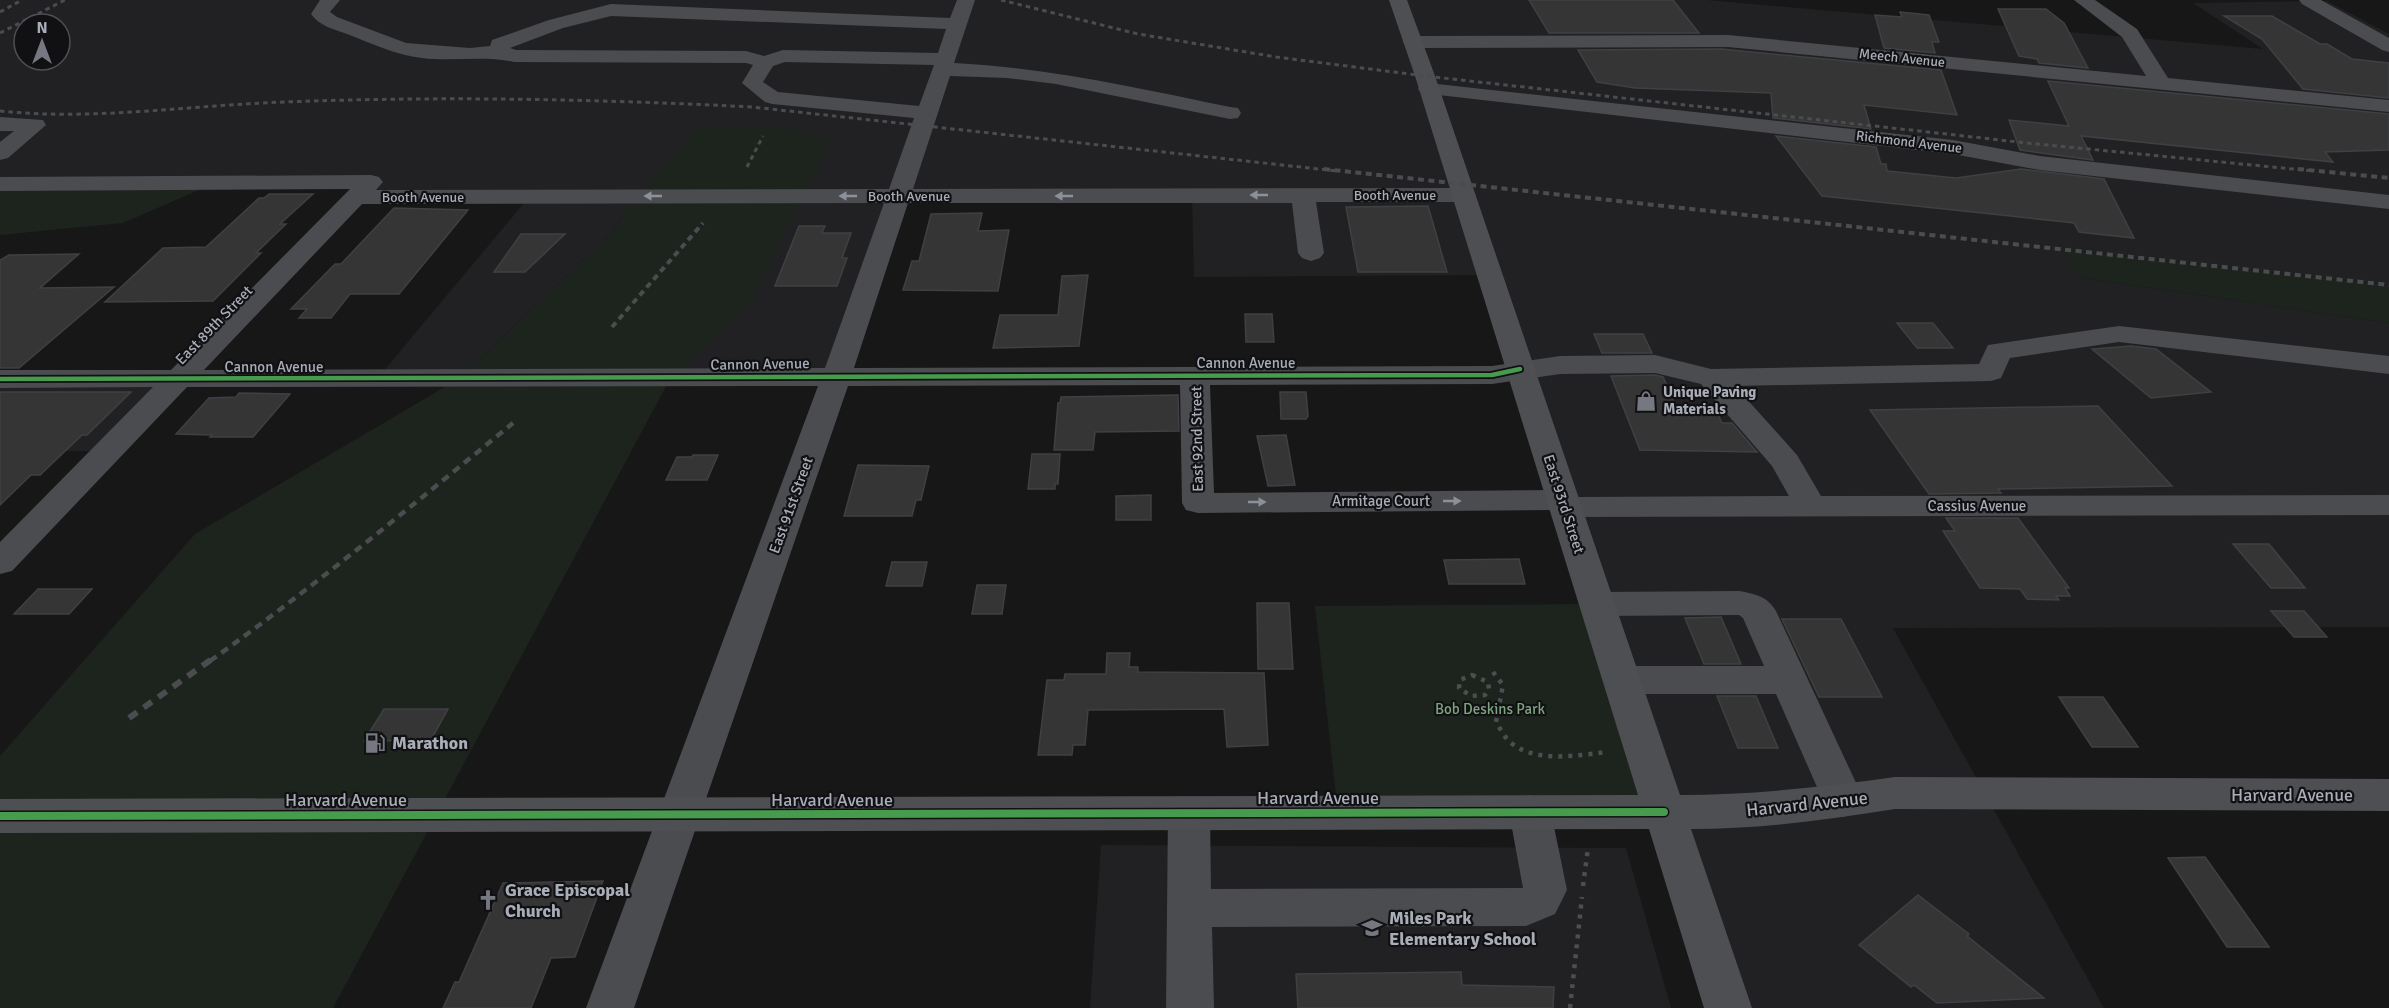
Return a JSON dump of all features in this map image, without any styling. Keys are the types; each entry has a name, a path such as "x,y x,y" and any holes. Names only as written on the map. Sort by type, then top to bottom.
{"main road":[{"name":"East 93rd Street","path":"1398,0 1464,195 1728,1008"},
{"name":"Harvard Avenue","path":"0,816 1740,812 1895,793 2389,795"}],"street":[{"path":"332,0 322,8 320,14 330,21 401,48 443,54 501,51 514,56 531,57 746,57 765,62 783,56 943,64 1056,78 1230,113"},
{"path":"581,0 611,10 957,24"},
{"name":"East 91st Street","path":"610,1008 837,376 966,0"},
{"path":"2083,0 2130,33 2161,84"},
{"path":"2308,0 2389,46"},
{"path":"501,51 499,44 523,34 611,10"},
{"name":"Meech Avenue","path":"1413,42 1728,41 2389,106"},
{"path":"765,62 752,83 772,98 926,113"},
{"name":"Richmond Avenue","path":"1428,89 1953,147 2040,163 2389,202"},
{"path":"0,124 35,125 0,153"},
{"name":"Booth Avenue","path":"0,184 899,196 1464,195"},
{"name":"East 89th Street","path":"0,563 363,190"},
{"path":"1303,195 1311,253"},
{"name":"Cannon Avenue","path":"0,379 1492,375 1520,369 1560,365 1655,364 1711,378 1991,372 1998,351 2119,334 2389,365"},
{"name":"East 92nd Street","path":"1195,376 1198,502"},
{"path":"1711,378 1786,462 1811,507"},
{"name":"Armitage Court","path":"1198,502 1564,504"},
{"name":"Cassius Avenue","path":"1564,504 1811,507 2389,505"},
{"path":"1597,604 1739,603 1750,605 1758,611 1844,801"},
{"path":"1622,680 1789,680"},
{"path":"1190,908 1526,907 1539,901 1545,890 1530,812"},
{"path":"1189,813 1190,1008"}],"path":[{"path":"1487,681 1495,674 1503,685 1496,722 1509,741 1538,754 1561,756 1608,752"},
{"path":"1472,675 1487,681 1490,686 1488,692 1477,697 1466,694 1459,684 1462,677 1472,675"},
{"path":"1570,1008 1588,848"}],"shaded area":[{"path":"0,0 1707,0 2263,49 2193,3 2327,1 2389,34 2389,285 2063,249 2077,277 2389,323 2389,627 1893,628 2104,1008 1728,1008 1490,275 1194,277 1192,196 899,196 837,376 671,377 637,196 611,233 460,378 377,379 529,197 354,197 370,183 0,184"},
{"path":"0,379 180,379 109,451 0,451"},
{"name":"Miles Park Elementary School","path":"1101,845 1626,848 1671,1008 1090,1008"}],"green space":[{"path":"697,128 797,129 832,139 752,299 671,377 333,1008 0,1008 0,756 195,534 460,378 611,233 637,196"},
{"path":"215,183 123,223 0,235 0,184"},
{"path":"2062,249 2389,285 2389,323 2077,277"},
{"name":"Bob Deskins Park","path":"1597,604 1664,812 1338,813 1315,606"}],"building":[{"path":"1529,0 1673,0 1699,33 1549,33"},
{"path":"1998,9 2046,9 2064,23 2088,68 2039,63 2037,59 2019,56"},
{"path":"1900,12 1929,15 1939,42 1932,42 1935,53 1884,48 1875,15 1902,17"},
{"path":"2224,16 2272,16 2320,44 2327,44 2352,59 2389,63 2389,98 2303,89 2262,39"},
{"path":"1721,49 1941,70 1957,115 1864,105 1871,129 1773,118 1771,93 1635,88 1597,82 1578,50"},
{"path":"2048,81 2389,114 2389,150 2325,152 2333,162 2081,136 2093,160 2020,150 2009,120 2069,126"},
{"path":"1776,136 1876,147 1881,164 1886,164 1887,171 1956,178 2021,169 2104,179 2134,238 2079,232 2074,223 1822,196"},
{"path":"269,194 313,194 280,224 286,224 256,253 261,253 213,301 105,302 163,248 206,247 259,198 264,198"},
{"path":"1428,206 1447,272 1358,272 1346,207"},
{"path":"394,208 468,210 399,294 350,294 331,318 299,318 307,309 291,309 335,264 341,264"},
{"path":"982,213 978,231 1009,230 998,291 903,290 912,261 919,261 931,214"},
{"path":"799,226 825,226 822,233 851,233 842,258 847,258 837,286 775,286"},
{"path":"521,234 565,234 525,272 494,272"},
{"path":"79,254 40,288 114,287 19,368 0,368 0,260 9,255"},
{"path":"1088,275 1079,346 993,348 1000,315 1058,315 1062,276"},
{"path":"1245,314 1272,314 1274,342 1246,342"},
{"path":"1897,323 1933,323 1953,348 1917,348"},
{"path":"1594,334 1643,334 1652,353 1602,353"},
{"path":"2131,346 2156,349 2211,392 2151,398 2092,349"},
{"path":"1655,375 1663,377 1676,406 1714,406 1722,423 1732,423 1757,452 1640,450 1611,376"},
{"path":"0,392 131,392 87,435 82,435 40,475 31,475 0,505"},
{"path":"1280,392 1306,392 1308,416 1306,419 1281,419"},
{"path":"239,393 290,394 253,437 176,434 209,398 236,397"},
{"path":"1178,395 1179,431 1095,432 1093,450 1054,450 1058,403 1061,397"},
{"path":"2098,406 2172,486 1998,489 2001,493 1929,494 1870,410"},
{"path":"1286,435 1295,485 1268,486 1257,436"},
{"path":"1032,454 1060,454 1058,484 1055,484 1055,489 1028,489"},
{"path":"693,455 718,455 707,480 666,480 677,457 692,457"},
{"path":"858,465 929,466 921,500 916,500 912,516 844,516"},
{"path":"1151,495 1151,520 1116,520 1116,496"},
{"path":"1946,518 2018,518 2069,588 2065,588 2070,596 2056,596 2059,600 2027,599 2020,589 1980,588 1943,531 1955,531"},
{"path":"2233,544 2269,544 2305,588 2271,588"},
{"path":"1519,559 1525,584 1449,584 1444,560"},
{"path":"892,562 927,562 922,586 886,586"},
{"path":"977,585 1006,585 1002,614 972,614"},
{"path":"38,589 92,589 69,614 14,614"},
{"path":"1257,603 1289,603 1293,669 1258,669"},
{"path":"2271,611 2304,611 2327,637 2294,637"},
{"path":"1721,617 1741,664 1704,664 1685,618"},
{"path":"1782,619 1841,619 1882,697 1819,697"},
{"path":"1107,653 1130,653 1129,667 1138,667 1138,672 1264,673 1268,745 1227,747 1224,709 1088,710 1085,745 1073,745 1072,755 1038,755 1047,680 1064,680 1065,674 1106,674"},
{"path":"1717,696 1756,696 1778,748 1738,748"},
{"path":"2059,697 2103,697 2138,747 2092,747"},
{"path":"384,709 448,709 431,740 364,741"},
{"path":"2205,857 2269,947 2227,947 2168,858"},
{"path":"603,881 575,957 551,958 531,1008 443,1008 455,982 459,982 503,883"},
{"path":"1918,895 1969,934 1967,936 2044,998 1937,1003 1914,985 1911,987 1859,945"},
{"path":"1461,972 1462,985 1554,987 1553,1008 1298,1008 1296,974"}],"railway":[{"path":"0,12 22,0"},
{"path":"0,33 65,0"},
{"path":"1001,0 1138,34 1276,57 1425,76 2027,143 2313,171"},
{"path":"0,111 35,114 107,113 250,104 402,99 577,100 694,104 752,107 1337,171"},
{"path":"747,167 763,136"},
{"path":"1324,169 2389,285"},
{"path":"2298,169 2389,178"},
{"path":"612,327 703,223"},
{"path":"210,661 326,574 513,423"},
{"path":"129,718 212,659"}],"cycle path":[{"path":"0,379 1492,375 1520,369"},
{"path":"0,816 1664,812"}],"place":[{"name":"Unique Paving Materials","path":"1646,401"},
{"name":"Marathon","path":"375,743"},
{"name":"Grace Episcopal Church","path":"488,900"},
{"name":"Miles Park Elementary School","path":"1372,928"}]}
